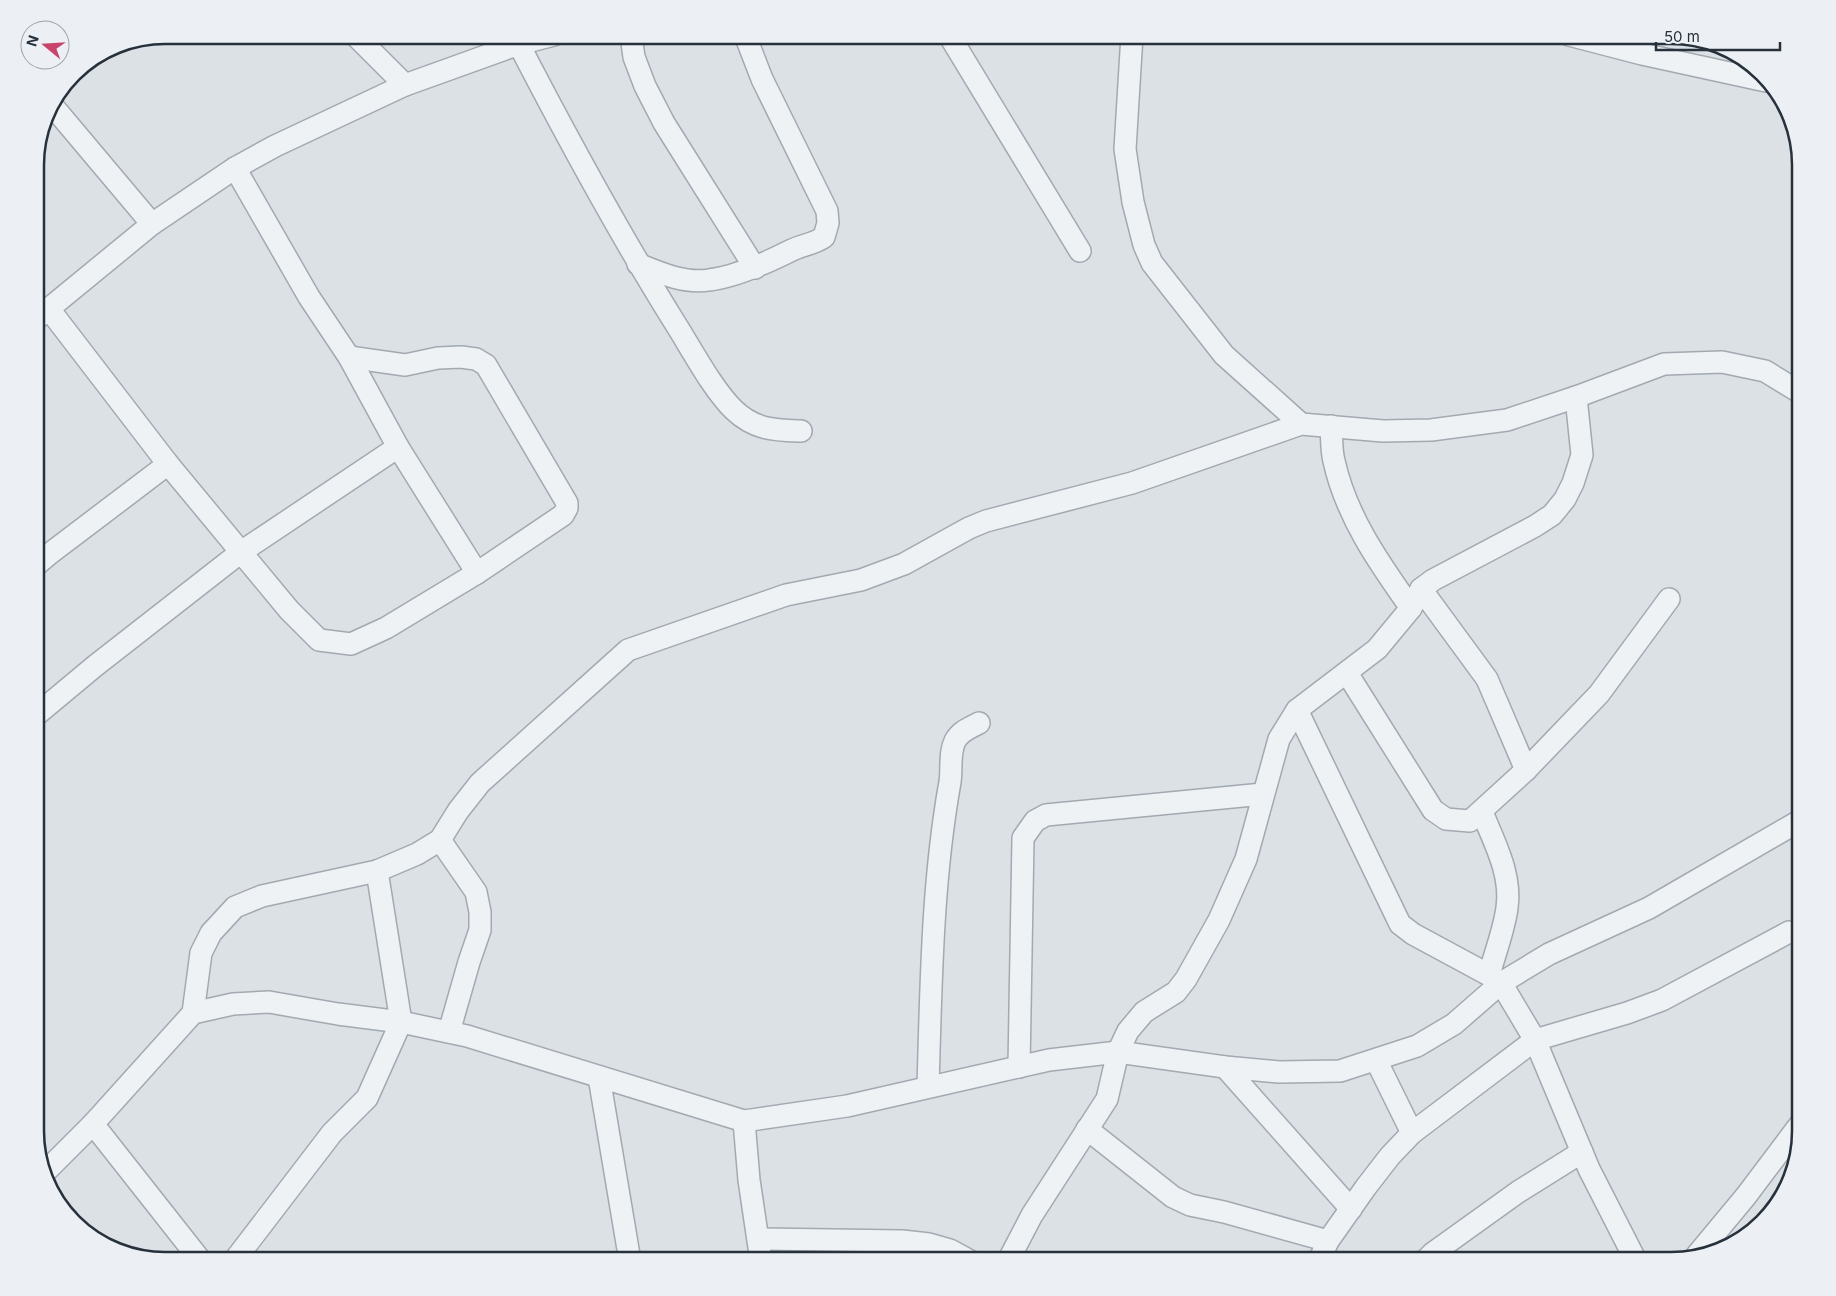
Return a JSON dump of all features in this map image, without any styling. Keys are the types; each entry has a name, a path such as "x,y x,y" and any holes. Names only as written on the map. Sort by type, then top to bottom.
{"street":[{"path":"364,44 405,85"},
{"path":"44,313 152,224 235,168 274,146 405,85 504,44"},
{"path":"519,44 638,264 704,370 734,410 755,425 771,430 801,431"},
{"path":"632,44 634,57 645,86 664,123 755,268"},
{"path":"638,264 665,275 694,280 709,280 755,268 824,237 828,222 827,211 762,79 748,44"},
{"path":"954,44 1080,251"},
{"path":"1131,44 1125,149 1132,202 1144,245 1152,262 1224,355 1302,424"},
{"path":"1605,44 1757,79"},
{"path":"57,111 152,224"},
{"path":"235,168 309,297 349,357 398,446 476,573"},
{"path":"44,317 289,610 319,640 351,644 386,628 476,573 563,515 567,508 567,503 486,365 476,359 461,357 438,358 405,365 349,357"},
{"path":"50,1168 93,1124 193,1013 201,954 211,933 235,907 262,896 377,870 417,854 440,840 458,811 480,783 628,650 786,595 861,580 904,564 969,528 986,521 1132,483 1302,424 1383,431 1431,430 1507,420 1576,397 1664,364 1722,362 1765,371 1792,388"},
{"path":"1013,1252 1032,1215 1106,1099 1118,1052 1128,1031 1144,1012 1176,992 1186,979 1219,920 1246,859 1279,739 1297,710 1377,649 1411,608 1421,589 1447,571 1552,515 1565,499 1582,455 1576,397"},
{"path":"1330,426 1334,460 1341,488 1373,553 1411,608"},
{"path":"44,708 95,666 241,552 398,446"},
{"path":"44,558 168,464"},
{"path":"1421,589 1487,679 1526,770"},
{"path":"1347,673 1433,810 1446,819 1458,822 1470,821 1526,770 1599,694 1669,599"},
{"path":"1297,710 1400,924 1413,934 1495,979 1535,1040 1582,1152 1632,1252"},
{"path":"928,1087 930,1003 938,883 943,818 950,780 951,758 954,742 960,733 979,723"},
{"path":"1019,1067 1023,838 1035,821 1046,815 1263,794"},
{"path":"1482,812 1504,867 1508,890 1507,908 1495,979"},
{"path":"193,1013 233,1004 269,1002 338,1014 401,1022 467,1036 744,1121 847,1106 1049,1060 1118,1052 1225,1067 1280,1072 1340,1071 1417,1046 1454,1024 1495,979 1649,908 1792,825"},
{"path":"440,840 476,892 480,912 480,930 449,1032"},
{"path":"241,1252 332,1133 367,1098 401,1022 377,870"},
{"path":"1323,1252 1328,1241 1390,1156 1412,1132 1535,1040 1627,1013 1662,1000 1789,932"},
{"path":"1376,1060 1412,1132"},
{"path":"1225,1067 1351,1209"},
{"path":"599,1077 628,1252"},
{"path":"744,1121 748,1180 760,1252"},
{"path":"93,1124 194,1252"},
{"path":"1087,1129 1173,1197 1190,1205 1224,1212 1328,1241"},
{"path":"1703,1248 1746,1196 1792,1135"},
{"path":"1434,1252 1510,1198 1582,1152"},
{"path":"758,1239 902,1241 920,1243 954,1252"}]}
